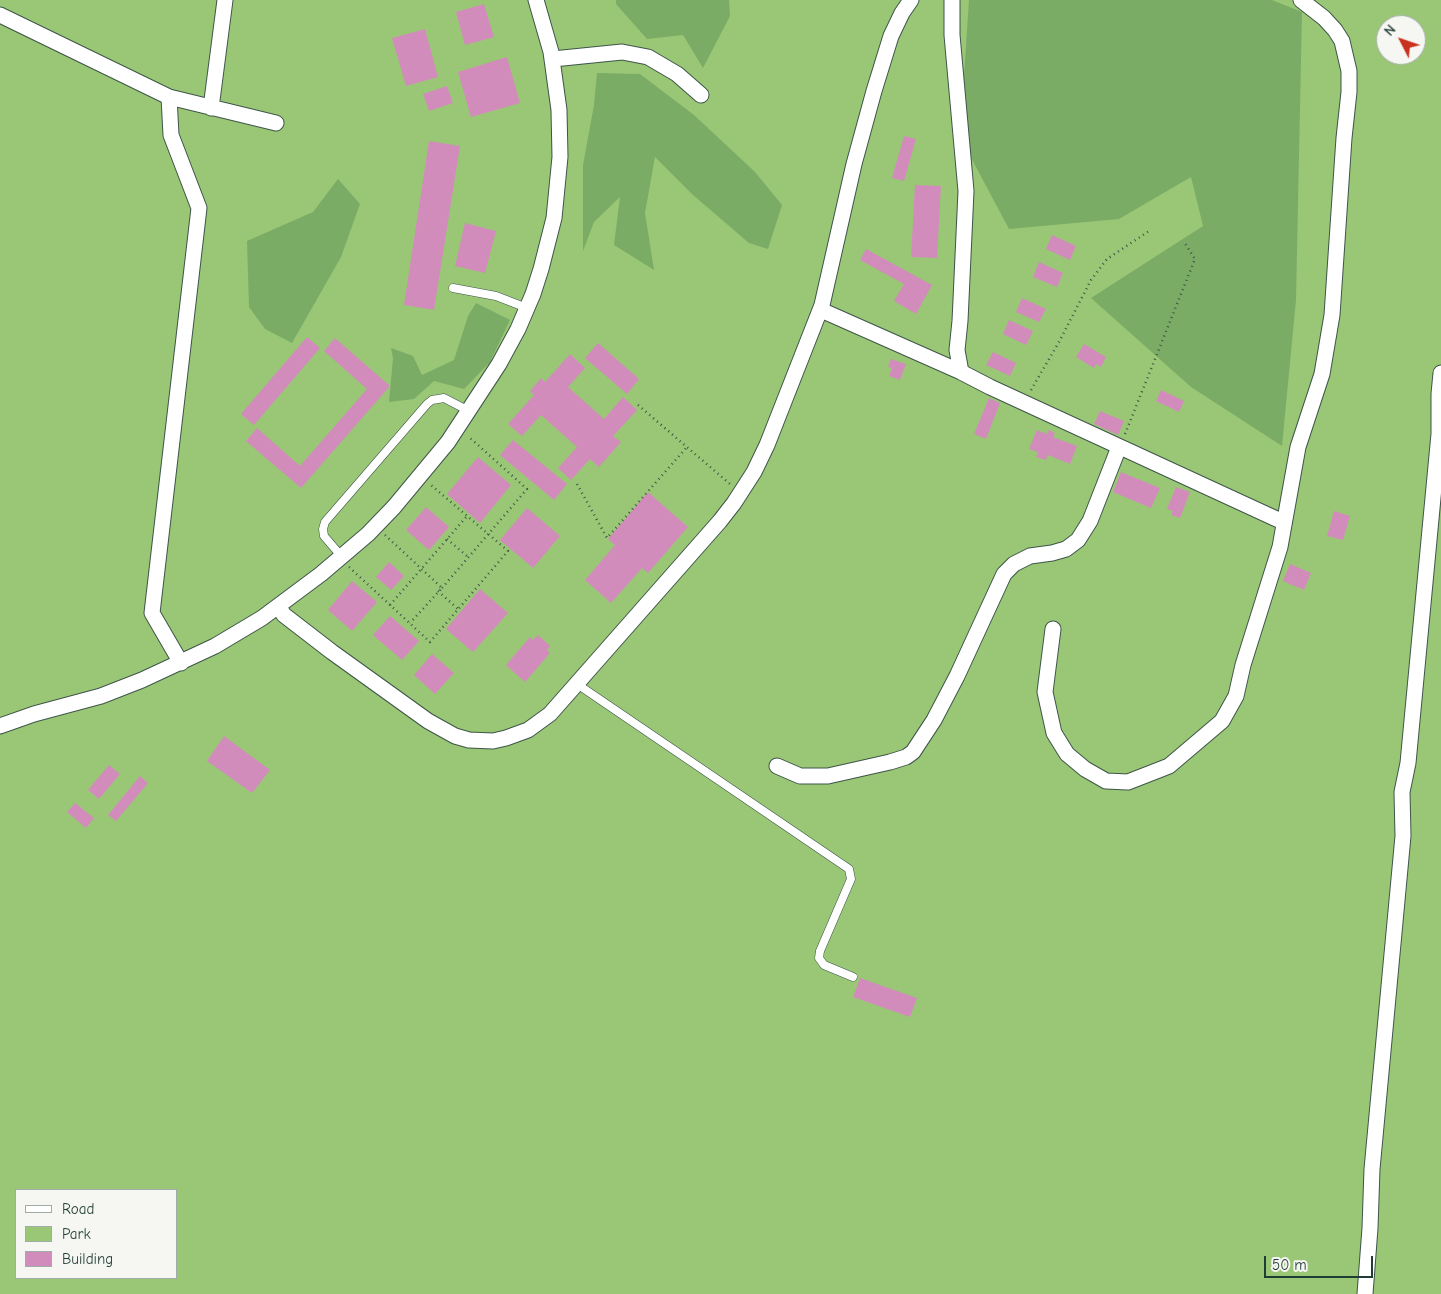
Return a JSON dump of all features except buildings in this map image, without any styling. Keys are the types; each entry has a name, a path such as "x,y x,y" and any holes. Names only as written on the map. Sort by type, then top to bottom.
{"street":[{"path":"211,108 225,0"},
{"path":"0,726 34,714 101,696 181,663 214,646 278,606 341,558 375,526 421,476 458,427 499,364 527,308 541,269 554,218 558,184 560,133 553,59 536,0"},
{"path":"278,606 284,614 332,652 428,722 455,736 469,740 493,741 518,735 550,714 720,521 754,472 820,310 854,164 877,82 891,36 902,13 911,0"},
{"path":"952,0 952,35 966,191 957,350 961,372"},
{"path":"1053,628 1045,692 1054,733 1067,754 1085,769 1106,781 1128,782 1169,766 1222,721 1236,696 1243,665 1280,547 1298,447 1322,374 1329,332 1334,281 1349,71 1342,41 1324,18 1302,0"},
{"path":"0,15 169,97 276,123"},
{"path":"553,59 622,52 648,58 677,74 701,95"},
{"path":"169,97 171,135 199,208 152,613 181,663"},
{"path":"820,310 961,372 1283,522"},
{"path":"1365,1294 1372,1169 1403,836 1402,792 1408,763 1439,434 1441,373"},
{"path":"777,766 800,776 828,776 890,762 906,757 913,752 934,720 957,676 1004,574 1014,564 1030,556 1066,549 1078,540 1090,521 1119,447"}],"lane":[{"path":"454,288 496,296 527,308"},
{"path":"341,558 324,536 325,522 427,404 432,400 444,398 469,412"},
{"path":"577,684 849,869 852,879 820,951 819,958 824,965 853,977"}],"path":[{"path":"1024,402 1059,342 1091,280 1107,259 1149,231"},
{"path":"1119,447 1195,259 1184,242"},
{"path":"638,405 741,493"},
{"path":"410,623 527,489 458,427"},
{"path":"577,484 607,538 687,447"},
{"path":"341,558 430,642 508,551 421,476"},
{"path":"390,605 468,515"},
{"path":"375,526 442,588"},
{"path":"447,539 468,557"},
{"path":"438,591 458,609"}],"green space":[{"path":"0,0 1441,0 1441,1294 0,1294"},
{"path":"616,0 729,0 730,16 703,68 683,35 647,39 616,4"},
{"path":"969,0 1272,0 1302,12 1296,300 1282,446 1191,387 1091,298 1203,226 1191,177 1119,219 1009,229 960,137"},
{"path":"597,73 640,74 694,115 755,172 782,205 768,249 749,243 693,195 655,157 645,213 654,270 614,245 620,197 594,222 583,251 583,165 594,105"},
{"path":"338,179 360,204 341,257 292,343 265,329 249,307 247,241 313,212"},
{"path":"476,303 510,320 490,362 464,389 434,381 414,399 389,402 393,358 391,348 413,356 422,375 454,360 468,316"}]}
